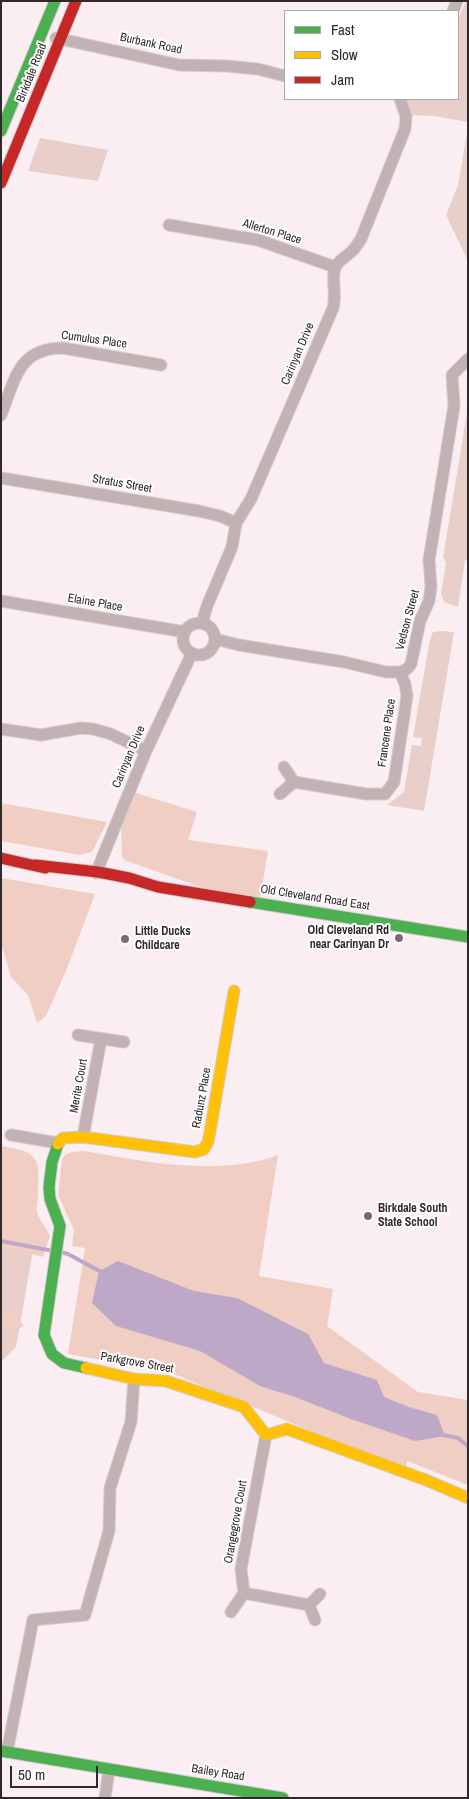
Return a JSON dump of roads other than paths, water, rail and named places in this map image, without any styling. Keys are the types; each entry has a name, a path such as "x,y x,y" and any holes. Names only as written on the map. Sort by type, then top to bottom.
{"street":[{"name":"Birkdale Road","path":"1,131 55,1"},
{"name":"Birkdale Road","path":"1,183 4,171 76,1"},
{"name":"Burbank Road","path":"42,34 179,66 227,66 258,69 284,76"},
{"path":"335,267 353,251 360,239 405,129 406,116 400,100"},
{"name":"Allerton Place","path":"169,225 258,240 335,267"},
{"name":"Carinyan Drive","path":"204,624 207,606 232,547 236,522 252,499 333,308 335,300 333,277 335,267"},
{"name":"Cumulus Place","path":"1,415 20,368 29,357 40,351 50,348 64,348 161,365"},
{"name":"Vedson Street","path":"400,672 411,664 420,621 429,601 431,578 429,560 454,406 452,375 468,358"},
{"name":"Stratus Street","path":"1,478 199,511 236,522"},
{"name":"Elaine Place","path":"1,601 185,632"},
{"path":"193,624 204,624 212,630 215,639 213,646 208,652 200,655 192,653 185,646 185,632 193,624"},
{"path":"215,639 239,645 344,662 386,672 400,672"},
{"name":"Carinyan Drive","path":"96,873 146,751 192,653"},
{"name":"Francene Place","path":"294,782 366,794 385,794 394,782 407,696 400,672"},
{"path":"1,729 41,735 81,728 93,729 111,734 146,751"},
{"path":"280,794 294,782 284,767"},
{"name":"Old Cleveland Road East","path":"1,858 468,937"},
{"name":"Old Cleveland Road East","path":"35,865 58,873 140,888 158,886"},
{"name":"Radunz Place","path":"58,1143 63,1138 83,1137 136,1146 195,1152 204,1149 210,1132 234,991"},
{"path":"78,1035 124,1042"},
{"name":"Merite Court","path":"83,1137 102,1039"},
{"path":"11,1135 58,1143"},
{"name":"Parkgrove Street","path":"58,1143 52,1162 49,1187 50,1199 60,1226 44,1335 52,1354 64,1363 134,1379 166,1381 244,1407 266,1435"},
{"path":"4,1752 33,1620 85,1615 108,1531 110,1488 131,1422 134,1379"},
{"path":"266,1435 287,1429 468,1498"},
{"name":"Orangegrove Court","path":"244,1593 241,1569 266,1435"},
{"path":"231,1612 244,1593 309,1605"},
{"path":"309,1605 320,1594"},
{"path":"309,1605 315,1620"},
{"name":"Bailey Road","path":"4,1752 283,1798"},
{"path":"105,1798 109,1769"}],"waterway":[{"path":"1,1241 53,1251"},
{"path":"60,1252 68,1254 103,1273"},
{"path":"443,1435 458,1438 468,1446"}],"place":[{"name":"Old Cleveland Rd near Carinyan Dr","path":"399,938"},
{"name":"Little Ducks Childcare","path":"125,939"},
{"name":"Birkdale South State School","path":"368,1216"}]}
